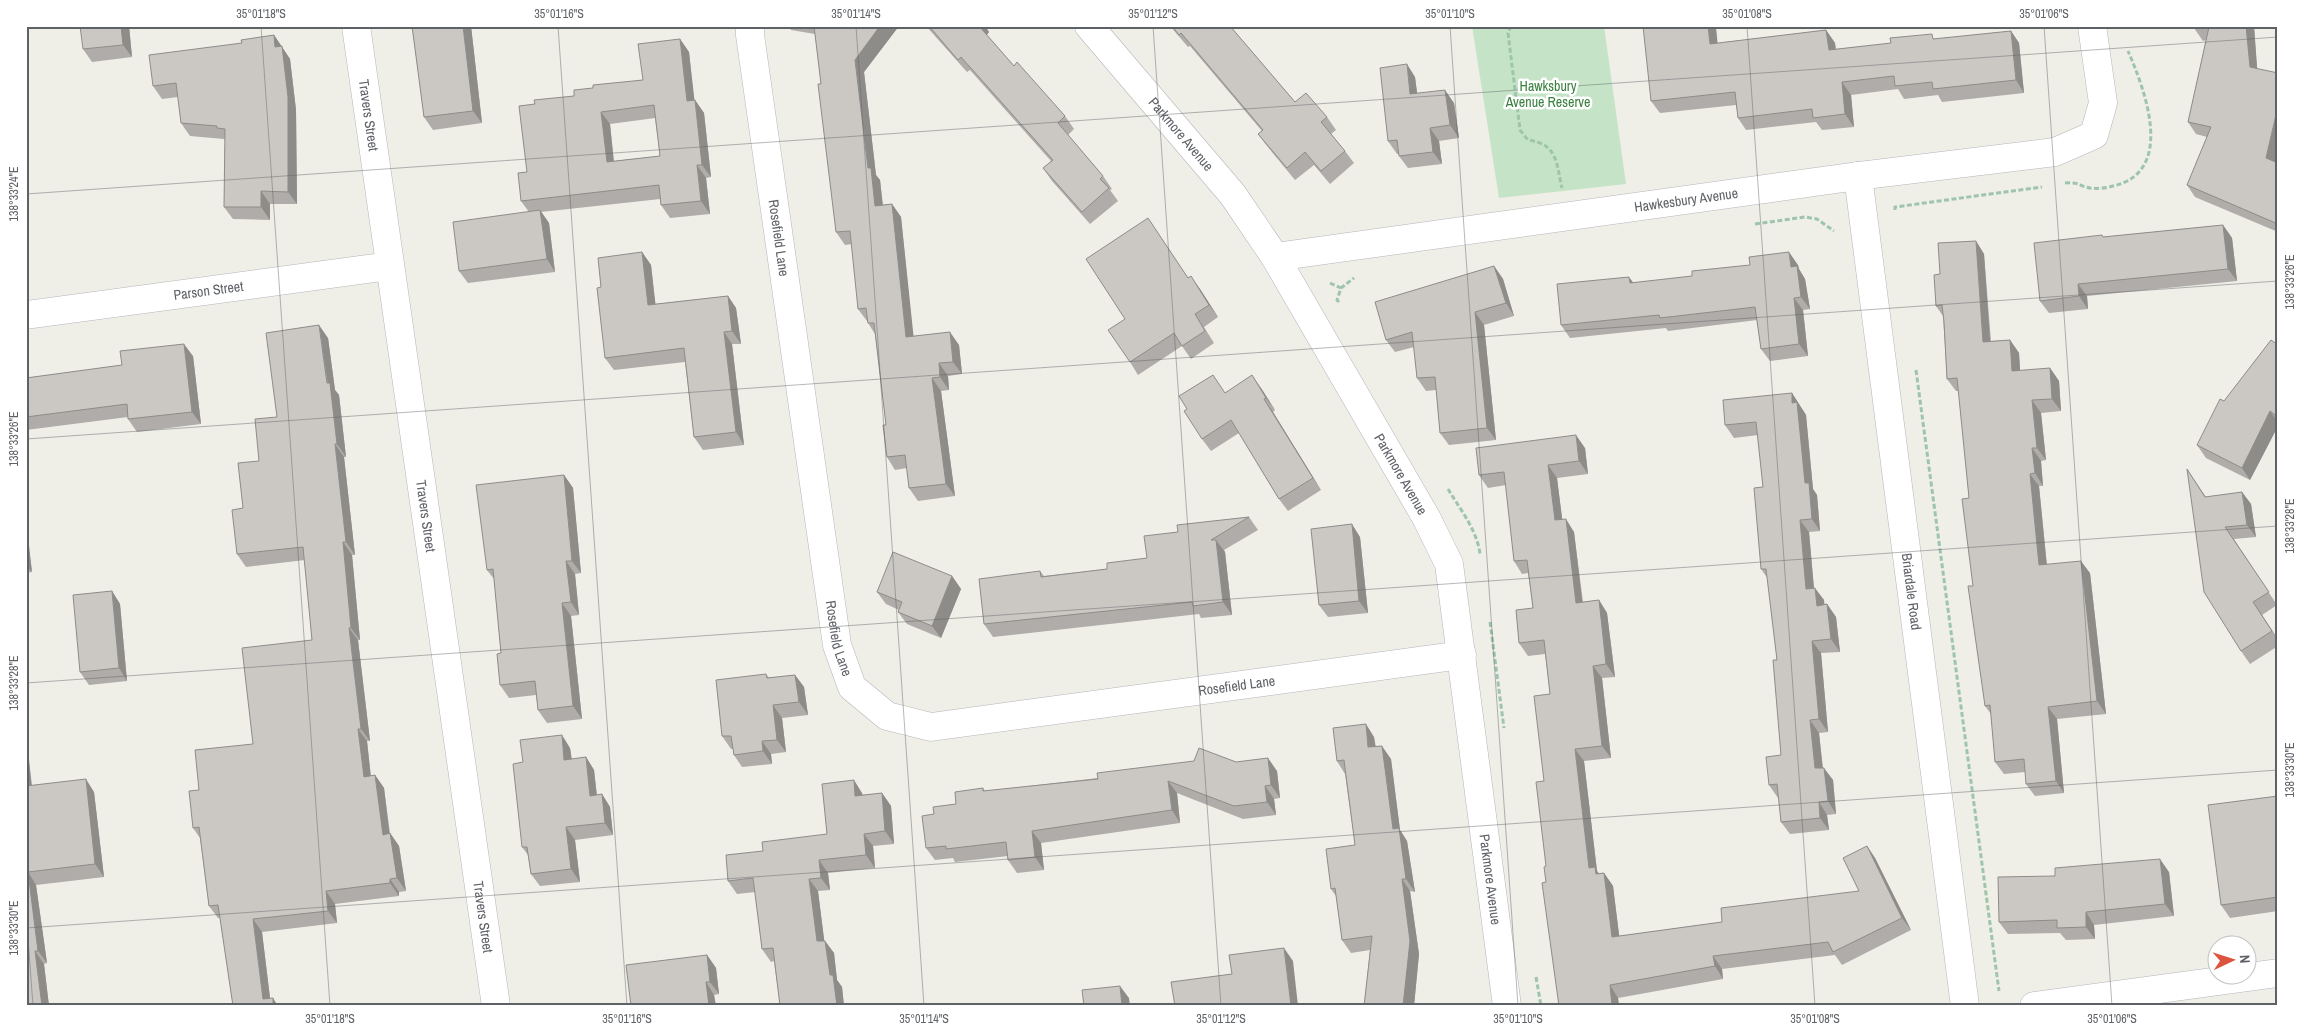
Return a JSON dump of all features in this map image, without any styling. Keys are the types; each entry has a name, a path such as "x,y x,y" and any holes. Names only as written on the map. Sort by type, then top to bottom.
{"street":[{"name":"Travers Street","path":"356,26 496,1006"},
{"name":"Rosefield Lane","path":"750,26 837,645 852,687 887,716 930,727 1462,655"},
{"name":"Parkmore Avenue","path":"1089,26 1233,195 1275,257 1427,519 1450,564 1507,1006"},
{"name":"Hawkesbury Avenue","path":"1275,257 1858,176 2055,152 2094,134 2103,103 2092,26"},
{"name":"Briardale Road","path":"1858,176 1965,1006"},
{"name":"Parson Street","path":"26,315 390,266"},
{"path":"2034,1006 2278,973"}],"path":[{"path":"1511,26 1508,32 1520,130 1528,140 1542,142 1551,150 1563,191"},
{"path":"1894,207 1896,217"},
{"path":"1746,225 1805,217 1817,219 1834,232"},
{"path":"1342,308 1337,300 1342,288 1352,279 1362,277"},
{"path":"1330,282 1342,288"},
{"path":"1916,364 1999,991"},
{"path":"1446,486 1479,544 1481,563"},
{"path":"1489,618 1504,732"},
{"path":"1535,969 1540,1006"}],"green space":[{"name":"Hawksbury Avenue Reserve","path":"1472,26 1604,26 1626,184 1499,198"}],"building":[{"path":"80,26 121,26 123,45 83,49"},
{"path":"412,26 463,26 473,111 424,117"},
{"path":"814,26 880,26 855,60 868,168 871,168 875,206 892,204 906,337 950,332 953,362 939,363 940,377 932,378 946,484 909,488 905,455 887,457 883,425 886,425 874,323 868,323 866,308 858,309 850,231 836,232 818,84 821,84"},
{"path":"929,26 979,26 1014,66 1017,62 1065,116 1058,123 1103,176 1100,179 1109,188 1082,212 1043,168 1053,160 961,57 958,60"},
{"path":"1172,26 1230,26 1295,102 1306,93 1327,117 1321,122 1345,151 1321,171 1305,152 1287,168 1258,134 1263,130 1181,33 1179,35"},
{"path":"1643,26 1708,26 1710,44 1826,30 1829,50 1891,43 1890,38 1932,34 1933,39 2011,31 2016,80 1933,89 1932,82 1895,86 1894,76 1842,82 1845,114 1813,118 1812,109 1738,118 1735,92 1651,101"},
{"path":"2194,26 2246,26 2250,67 2278,73 2278,106 2266,158 2278,163 2278,224 2187,185 2211,127 2188,122 2209,27 2194,28"},
{"path":"274,35 275,47 282,46 288,97 288,192 261,191 261,207 224,207 225,129 217,128 217,126 181,123 176,83 153,86 149,55 242,43 241,40"},
{"path":"680,39 687,101 695,100 702,165 697,165 701,201 661,205 659,185 521,201 518,173 527,172 519,106 535,104 534,100 574,96 574,90 593,88 593,85 643,80 638,44","holes":["654,105 660,156 607,162 601,112"]},
{"path":"1407,64 1410,94 1445,90 1450,125 1430,128 1433,152 1399,156 1397,140 1388,141 1380,68"},
{"path":"540,210 547,259 459,271 453,222"},
{"path":"1148,218 1188,278 1191,276 1209,305 1195,314 1205,331 1182,346 1174,333 1130,362 1108,330 1125,319 1086,259"},
{"path":"2223,225 2228,269 2078,284 2079,296 2040,301 2034,243 2102,235 2103,237"},
{"path":"1976,241 1983,342 2010,340 2012,371 2050,368 2052,399 2032,400 2037,448 2032,448 2035,473 2030,474 2039,565 2081,561 2097,701 2048,707 2056,781 2026,784 2024,759 1995,762 1990,705 1985,706 1968,586 1973,586 1962,499 1969,498 1957,378 1947,379 1942,305 1936,306 1934,275 1940,274 1938,243"},
{"path":"642,252 648,305 728,296 732,331 724,332 736,432 694,437 684,348 605,358 597,288 601,287 598,258"},
{"path":"1789,252 1791,267 1797,266 1801,297 1794,298 1799,344 1761,349 1755,307 1660,318 1659,315 1561,325 1557,284 1629,277 1630,283 1692,276 1692,271 1750,265 1749,257"},
{"path":"1494,266 1506,303 1475,312 1487,428 1440,433 1435,377 1417,378 1412,332 1386,340 1375,302"},
{"path":"319,325 327,383 330,383 337,444 335,444 346,542 343,542 351,628 349,628 361,729 358,729 364,777 375,775 383,835 390,833 397,878 390,879 390,883 326,891 328,911 253,919 263,999 273,998 273,1006 233,1006 218,905 209,906 199,827 193,828 189,791 199,790 195,750 253,744 242,648 312,640 303,547 237,554 232,510 243,508 238,463 259,461 255,419 277,417 266,333"},
{"path":"2271,340 2278,345 2278,417 2270,411 2242,468 2197,445 2220,399 2224,401"},
{"path":"184,344 192,412 128,419 127,404 26,417 26,378 122,365 120,351"},
{"path":"1213,375 1225,393 1252,375 1266,398 1264,399 1313,478 1279,499 1231,420 1202,439 1184,411 1187,409 1179,396"},
{"path":"1792,393 1792,403 1797,402 1805,483 1809,483 1812,519 1800,520 1806,589 1815,588 1817,606 1827,604 1831,639 1812,641 1819,719 1810,720 1815,768 1824,768 1828,801 1819,802 1820,818 1781,822 1777,784 1769,785 1766,757 1781,755 1773,660 1777,660 1766,569 1761,569 1754,488 1763,487 1756,422 1725,425 1723,400"},
{"path":"1576,435 1579,461 1548,465 1555,520 1566,519 1576,603 1599,600 1606,664 1593,666 1602,746 1575,749 1589,868 1595,867 1596,874 1604,873 1612,937 1722,922 1721,908 1859,891 1843,858 1867,846 1902,918 1833,952 1828,942 1713,956 1715,966 1610,985 1612,1006 1559,1006 1542,883 1546,882 1544,867 1546,866 1536,782 1544,781 1534,696 1550,694 1544,640 1519,643 1516,610 1533,608 1527,560 1514,561 1504,472 1479,475 1476,448"},
{"path":"2187,469 2205,497 2242,492 2247,525 2225,527 2269,592 2253,602 2272,631 2241,651 2204,592"},
{"path":"564,475 572,561 566,561 571,602 562,603 573,706 538,710 535,681 500,685 497,654 501,653 493,569 487,570 476,485"},
{"path":"1249,517 1211,540 1216,540 1223,602 1193,606 1192,602 984,624 979,579 1040,571 1041,577 1107,569 1107,563 1147,558 1144,536 1178,532 1177,525"},
{"path":"1352,524 1359,601 1319,605 1311,529"},
{"path":"893,552 952,576 932,626 898,612 902,602 877,592"},
{"path":"112,591 119,668 80,672 73,595"},
{"path":"766,674 767,678 795,675 799,702 773,705 777,740 762,741 763,751 734,755 731,736 722,736 716,680"},
{"path":"1366,724 1368,747 1382,746 1393,829 1399,828 1406,879 1402,879 1410,941 1403,1006 1364,1006 1372,936 1342,940 1335,888 1331,889 1326,849 1355,845 1344,760 1337,761 1333,728"},
{"path":"562,735 564,760 586,757 590,796 602,794 605,823 566,827 571,869 531,874 527,847 522,847 513,764 523,762 520,740"},
{"path":"1199,748 1236,762 1268,758 1271,785 1265,786 1267,802 1234,806 1168,781 1172,810 1032,831 1035,857 1008,860 1006,842 946,849 946,846 926,848 922,816 934,814 933,807 956,804 955,792 983,788 983,791 1098,779 1097,773 1194,761"},
{"path":"86,779 95,864 28,872 38,951 35,951 42,1006 26,1006 26,786"},
{"path":"854,780 855,796 882,793 885,831 864,834 866,855 819,860 821,878 809,879 817,941 825,941 830,975 833,975 837,1006 780,1006 773,948 762,949 753,878 728,881 726,855 763,851 762,842 827,834 822,784"},
{"path":"2278,796 2278,897 2221,905 2208,805"},
{"path":"2160,859 2165,904 2086,912 2086,927 2057,928 2057,920 1999,922 1998,877 2055,876 2055,868"},
{"path":"1284,948 1291,1006 1175,1006 1171,982 1232,974 1229,955"},
{"path":"707,955 710,982 706,982 709,1006 631,1006 626,965"},
{"path":"1120,986 1122,1006 1084,1006 1082,990"}]}
